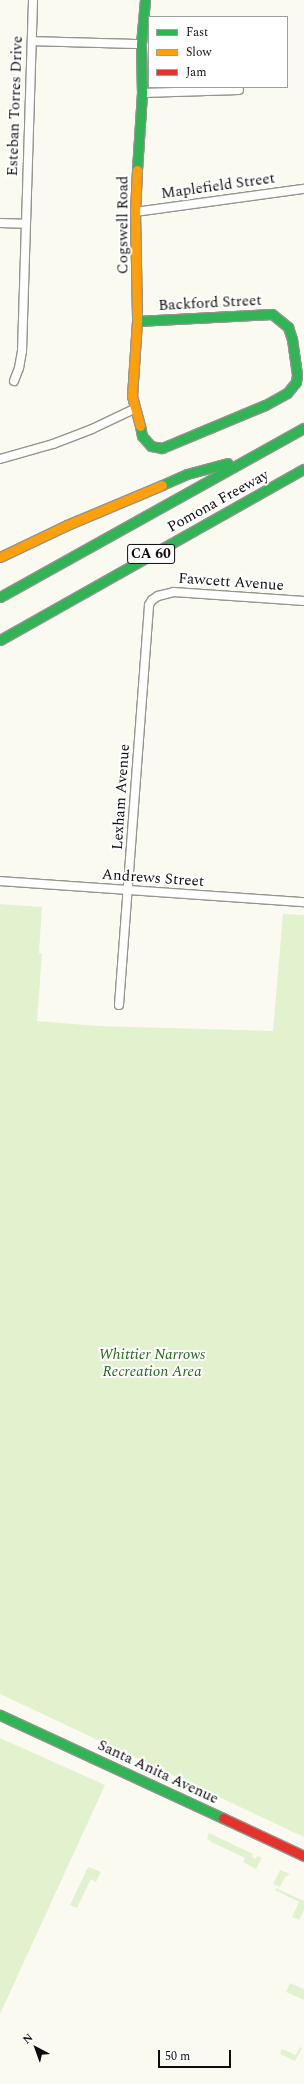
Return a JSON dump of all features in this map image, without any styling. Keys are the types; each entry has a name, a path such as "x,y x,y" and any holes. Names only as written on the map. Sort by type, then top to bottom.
{"main road":[{"name":"Cogswell Road","path":"145,0 141,44 142,93 135,212 137,321 132,396 134,409 142,436 151,446"},
{"name":"Backford Street","path":"137,321 272,314 282,320 288,327 292,339 297,375 293,388 265,405 162,448 151,446"},
{"name":"Pomona Freeway","path":"0,597 304,428"},
{"path":"0,557 67,525 187,474 247,459"},
{"name":"Pomona Freeway","path":"0,640 63,603 304,469"},
{"name":"Santa Anita Avenue","path":"0,1715 304,1856"}],"street":[{"name":"Esteban Torres Drive","path":"14,380 19,368 22,351 33,0"},
{"path":"32,41 141,44"},
{"path":"142,93 239,90"},
{"name":"Maplefield Street","path":"135,212 304,189"},
{"path":"0,223 25,224"},
{"path":"0,459 17,456 54,444 92,429 134,409"},
{"name":"Fawcett Avenue","path":"158,596 167,593 184,592 304,601"},
{"name":"Lexham Avenue","path":"119,1005 149,605 152,600 158,596"},
{"name":"Andrews Street","path":"0,881 304,902"}],"green space":[{"name":"Whittier Narrows Recreation Area","path":"0,904 42,907 39,953 42,954 37,1021 98,1026 273,1031 283,914 304,915 304,1837 0,1694"},
{"path":"0,1738 105,1785 0,2014"},
{"path":"209,1833 253,1854 252,1857 256,1859 257,1856 262,1858 256,1869 243,1862 245,1858 211,1842 207,1838"},
{"path":"88,1867 101,1872 96,1882 91,1879 77,1908 70,1905"},
{"path":"280,1870 290,1874 285,1877 280,1887 273,1884"},
{"path":"276,1888 304,1901 304,1910 299,1920 292,1917 299,1902 275,1890"},
{"path":"290,1983 304,1989 304,2000 286,1992"},
{"path":"300,2047 302,2048 295,2061 280,2054 282,2049 296,2055"}],"traffic: fast":[{"path":"137,170 142,93 141,44 145,0"},
{"path":"137,321 272,314 288,327 292,339 297,375 296,382 287,393 265,405 162,448 151,446 142,436 140,426"},
{"path":"0,597 304,428"},
{"path":"162,485 187,474 228,463"},
{"path":"0,640 304,469"},
{"path":"0,1715 223,1818"}],"traffic: slow":[{"path":"137,170 135,212 137,321 132,396 140,426"},
{"path":"0,557 67,525 162,485"}],"traffic: jam":[{"path":"223,1818 304,1856"}]}
